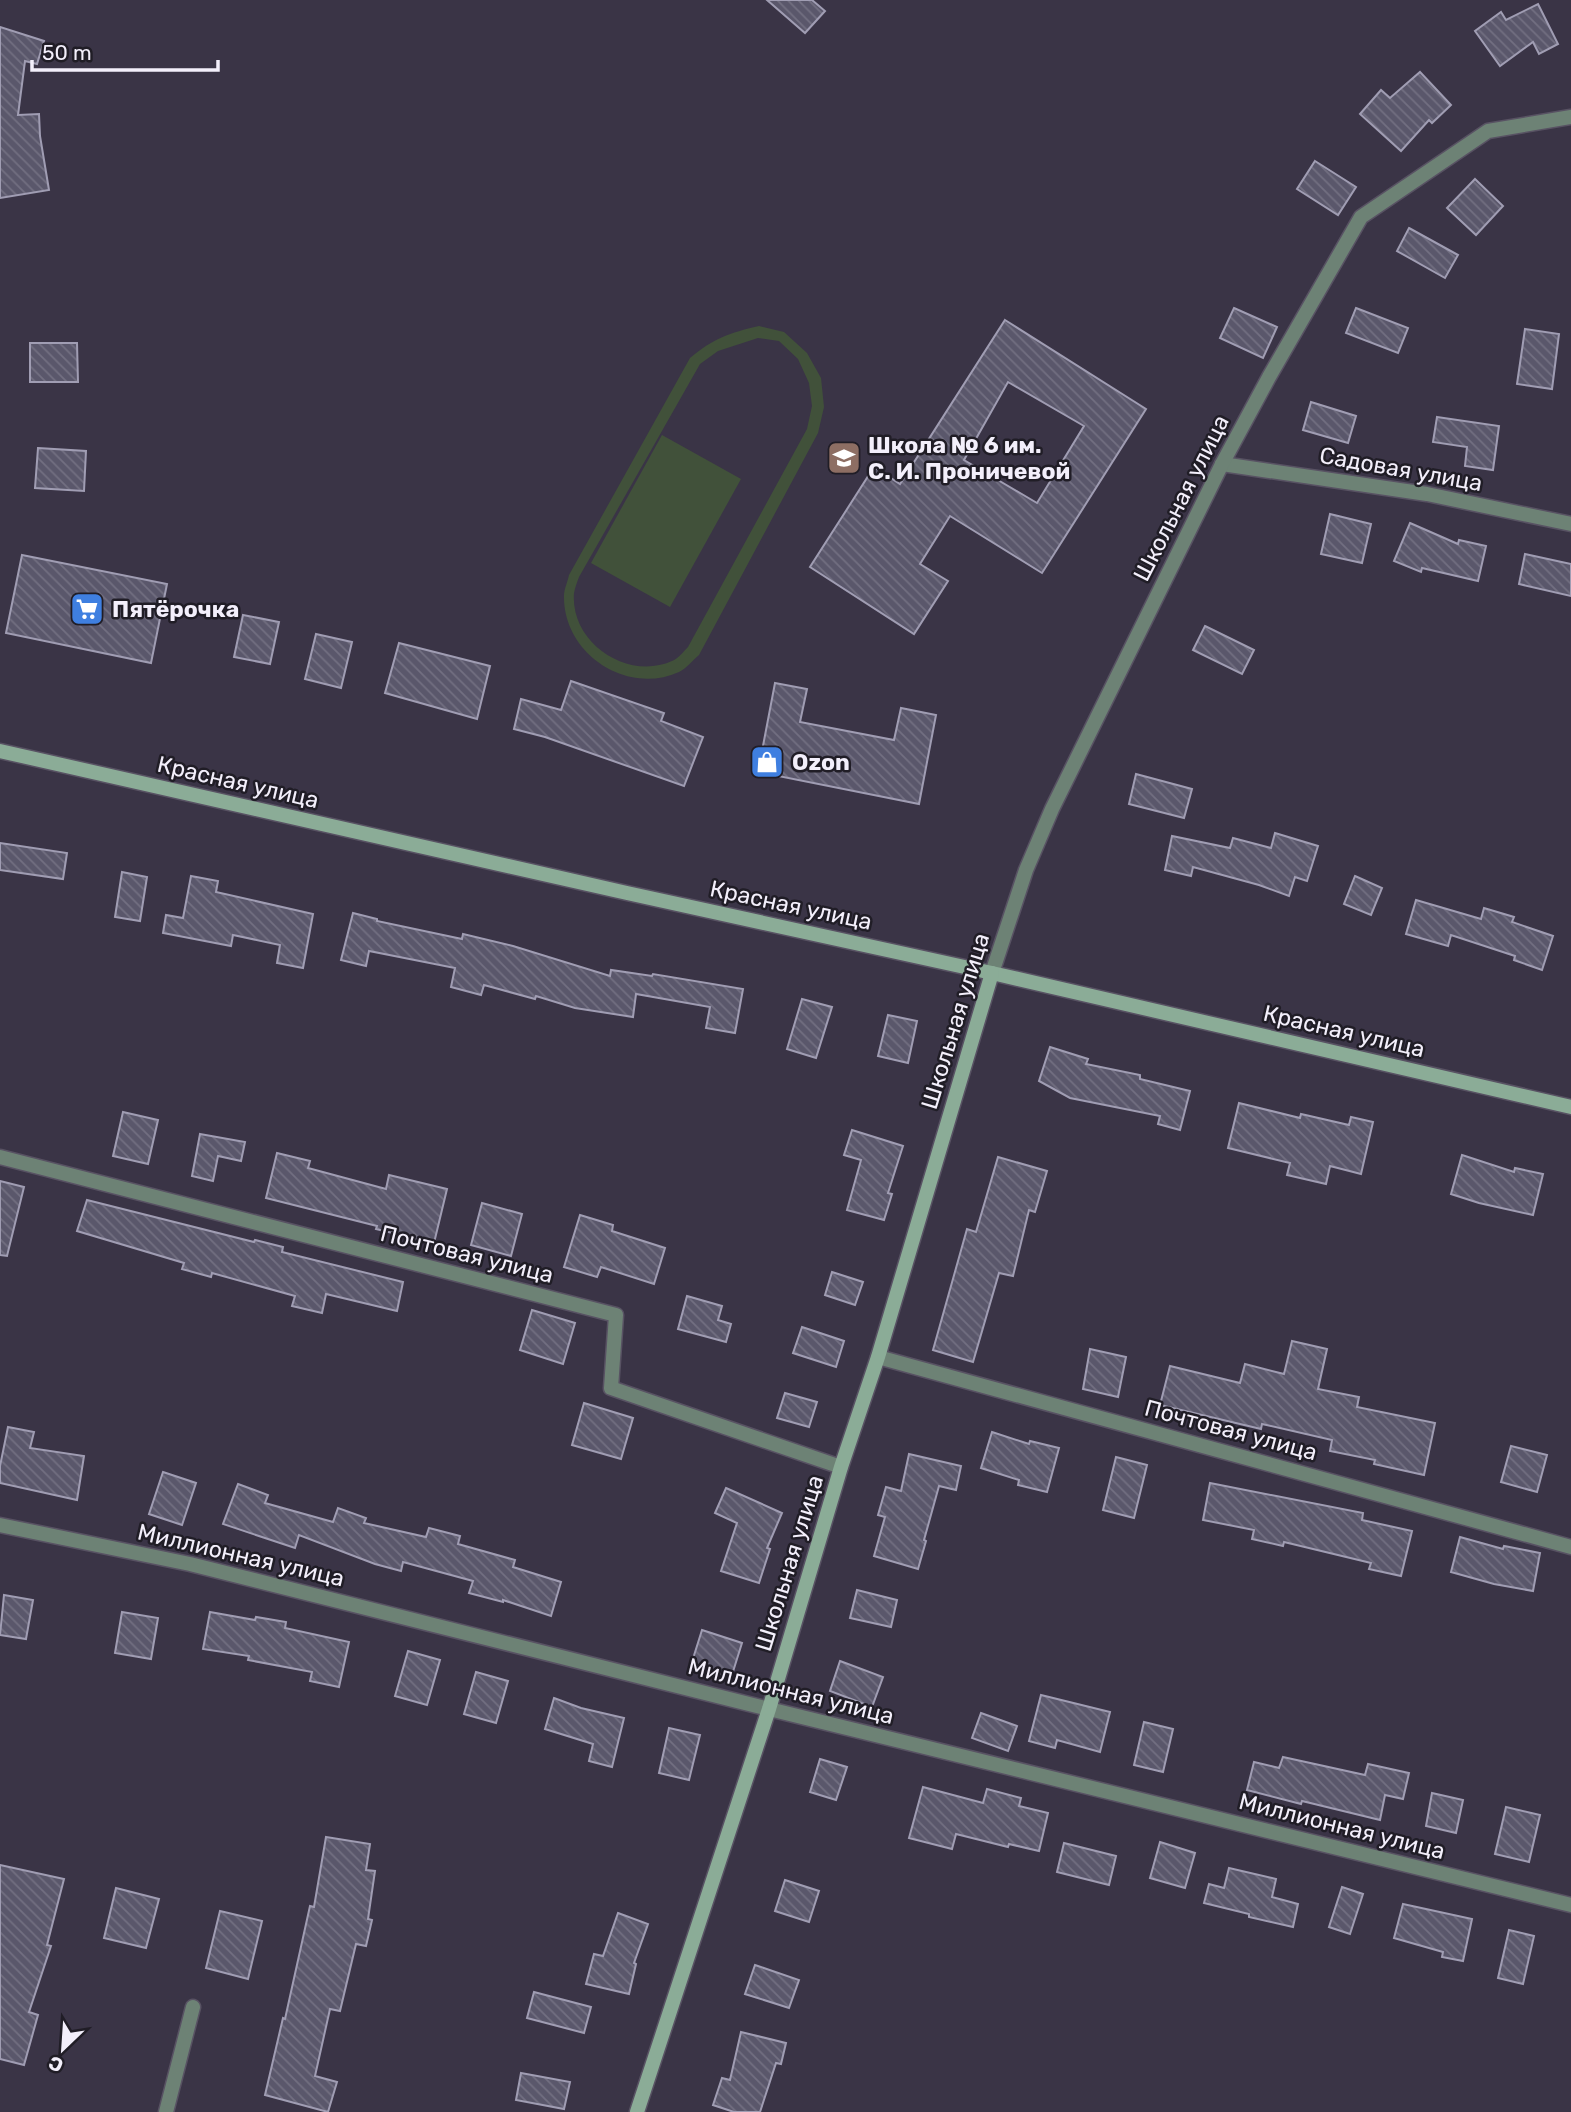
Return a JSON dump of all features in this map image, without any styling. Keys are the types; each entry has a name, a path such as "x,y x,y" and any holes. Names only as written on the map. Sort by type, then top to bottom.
{"main road":[{"name":"Красная улица","path":"0,751 992,973 1571,1107"},
{"name":"Школьная улица","path":"637,2112 769,1709 841,1467 878,1357 992,973"}],"street":[{"name":"Школьная улица","path":"992,973 1026,870 1052,810 1222,464 1361,217 1488,131 1571,117"},
{"name":"Садовая улица","path":"1222,464 1427,494 1571,524"},
{"name":"Почтовая улица","path":"0,1157 616,1315 611,1388 841,1467"},
{"name":"Почтовая улица","path":"878,1357 1571,1547"},
{"name":"Миллионная улица","path":"0,1525 190,1564 1571,1905"},
{"path":"166,2112 193,2007"}],"green space":[{"path":"759,326 784,332 807,353 821,378 824,407 818,433 699,655 682,671 659,678 619,674 586,651 574,635 566,617 564,596 569,575 690,358 714,341","holes":["758,338 779,341 798,359 809,383 812,406 807,429 688,647 674,660 655,666 638,666 605,653 581,628 575,611 574,593 579,577 700,364 718,351"]},
{"path":"662,435 741,479 670,607 591,563"}],"building":[{"path":"767,0 812,0 825,11 805,33"},
{"path":"1538,4 1558,44 1539,54 1533,42 1500,66 1475,31 1501,12 1506,20"},
{"path":"0,27 44,41 37,64 25,61 18,115 39,114 49,190 0,198"},
{"path":"1420,72 1451,105 1432,123 1429,120 1401,151 1360,114 1381,90 1390,98"},
{"path":"1315,161 1356,187 1338,215 1297,189"},
{"path":"1475,179 1503,206 1476,235 1447,208"},
{"path":"1409,228 1458,255 1445,278 1397,251"},
{"path":"1234,308 1277,327 1263,358 1220,338"},
{"path":"1356,308 1408,328 1398,353 1346,333"},
{"path":"1005,320 1146,409 1042,573 950,516 920,564 948,581 914,634 810,567 874,467 900,484","holes":["1008,382 1084,426 1037,503 964,460"]},
{"path":"1525,329 1559,334 1552,389 1517,384"},
{"path":"30,343 77,343 78,382 30,382"},
{"path":"1311,402 1356,416 1348,443 1303,430"},
{"path":"1437,417 1499,426 1493,470 1465,466 1467,447 1433,442"},
{"path":"38,448 86,451 84,491 35,488"},
{"path":"1330,514 1371,524 1362,563 1321,554"},
{"path":"1410,523 1458,544 1459,540 1486,546 1478,581 1422,568 1421,572 1394,561"},
{"path":"1525,554 1571,564 1571,596 1519,584"},
{"name":"Пятёрочка","path":"22,555 167,584 151,663 6,633"},
{"path":"243,615 279,622 270,664 234,657"},
{"path":"1205,626 1254,650 1242,674 1193,650"},
{"path":"316,634 352,642 341,688 305,679"},
{"path":"399,643 490,666 477,719 385,693"},
{"path":"571,681 664,713 661,721 703,737 684,786 545,737 514,729 521,699 561,710"},
{"path":"775,683 807,689 800,722 894,740 901,708 936,715 919,804 758,772"},
{"path":"1136,774 1192,789 1184,818 1129,804"},
{"path":"1275,833 1318,846 1307,881 1295,877 1289,896 1193,867 1191,876 1165,870 1172,836 1230,848 1233,838 1271,848"},
{"path":"0,843 67,853 63,879 0,870"},
{"path":"122,872 147,877 140,921 115,917"},
{"path":"191,876 218,881 216,892 313,914 303,968 277,963 280,945 233,935 231,946 163,933 166,915 183,918"},
{"path":"1355,876 1382,888 1371,915 1344,904"},
{"path":"1416,900 1481,919 1484,908 1514,917 1512,922 1553,936 1542,970 1514,960 1515,956 1451,935 1448,946 1406,934"},
{"path":"353,913 377,921 462,939 463,934 513,946 610,976 611,970 653,974 743,989 735,1033 706,1028 710,1007 636,994 633,1017 575,1008 484,985 481,995 451,987 455,968 369,951 366,966 341,960"},
{"path":"802,999 832,1007 816,1058 787,1049"},
{"path":"888,1015 917,1021 908,1063 878,1056"},
{"path":"1050,1047 1088,1059 1086,1064 1140,1075 1140,1079 1190,1091 1180,1130 1158,1124 1160,1116 1070,1098 1039,1081"},
{"path":"1239,1103 1300,1118 1301,1114 1349,1125 1351,1117 1373,1122 1361,1174 1330,1166 1326,1184 1287,1175 1290,1163 1228,1148"},
{"path":"123,1112 158,1120 148,1164 113,1156"},
{"path":"852,1130 903,1146 888,1193 892,1194 884,1220 847,1210 861,1160 844,1155"},
{"path":"200,1134 245,1142 241,1161 218,1156 213,1181 192,1176"},
{"path":"277,1153 310,1161 308,1168 386,1189 389,1175 447,1189 434,1243 266,1198"},
{"path":"1462,1155 1514,1172 1515,1168 1543,1174 1533,1215 1451,1194"},
{"path":"998,1157 1047,1171 1035,1212 1029,1210 1013,1276 999,1273 973,1362 933,1350 967,1229 976,1232"},
{"path":"0,1181 24,1187 7,1256 0,1255"},
{"path":"87,1200 283,1247 282,1252 403,1282 397,1311 326,1294 322,1313 292,1306 295,1296 212,1273 211,1277 182,1269 184,1263 77,1231"},
{"path":"482,1203 522,1214 511,1256 471,1245"},
{"path":"580,1215 613,1225 612,1231 665,1248 654,1284 601,1267 597,1277 564,1267"},
{"path":"832,1272 863,1282 855,1305 825,1295"},
{"path":"687,1296 722,1306 718,1320 731,1324 726,1342 678,1329"},
{"path":"532,1310 575,1323 563,1364 520,1350"},
{"path":"802,1327 844,1341 836,1367 793,1353"},
{"path":"1292,1341 1327,1349 1318,1389 1359,1397 1357,1407 1435,1423 1424,1475 1374,1464 1375,1460 1330,1451 1332,1440 1262,1424 1261,1429 1160,1405 1170,1366 1240,1383 1245,1364 1284,1374"},
{"path":"1090,1349 1126,1357 1118,1397 1083,1389"},
{"path":"785,1393 817,1402 809,1427 777,1418"},
{"path":"584,1403 633,1418 621,1459 572,1445"},
{"path":"8,1427 34,1432 30,1448 84,1456 77,1500 0,1483 0,1466"},
{"path":"992,1432 1029,1444 1030,1441 1059,1448 1047,1492 1018,1485 1019,1480 981,1468"},
{"path":"1511,1446 1547,1455 1537,1492 1501,1482"},
{"path":"909,1454 961,1466 956,1490 939,1486 918,1569 874,1556 885,1517 878,1515 886,1487 901,1491"},
{"path":"1116,1457 1147,1465 1134,1518 1103,1510"},
{"path":"163,1472 196,1483 182,1525 149,1514"},
{"path":"1210,1483 1363,1513 1362,1520 1412,1531 1401,1576 1369,1569 1371,1563 1284,1542 1283,1546 1252,1539 1254,1530 1203,1520"},
{"path":"238,1484 268,1495 265,1503 333,1522 338,1508 366,1518 364,1523 426,1537 429,1528 460,1536 458,1544 515,1560 513,1567 561,1582 551,1616 503,1600 469,1593 473,1581 403,1562 401,1571 299,1535 295,1548 223,1524"},
{"path":"726,1488 782,1513 767,1548 770,1549 759,1583 721,1571 737,1523 715,1513"},
{"path":"1460,1537 1503,1549 1504,1546 1540,1553 1533,1591 1451,1572"},
{"path":"857,1590 897,1600 891,1627 850,1618"},
{"path":"4,1595 33,1600 26,1639 0,1635"},
{"path":"122,1612 158,1618 151,1659 115,1653"},
{"path":"210,1612 286,1622 285,1628 349,1642 339,1687 310,1681 312,1672 248,1660 249,1656 203,1649"},
{"path":"702,1630 742,1643 731,1678 691,1665"},
{"path":"408,1651 440,1660 427,1705 395,1696"},
{"path":"840,1661 883,1677 872,1707 830,1691"},
{"path":"476,1672 508,1681 496,1723 464,1714"},
{"path":"1041,1695 1110,1712 1100,1752 1057,1740 1055,1748 1029,1741"},
{"path":"554,1698 581,1708 624,1718 612,1767 589,1761 593,1744 545,1729"},
{"path":"981,1713 1017,1726 1008,1751 972,1738"},
{"path":"1144,1722 1173,1729 1163,1772 1134,1765"},
{"path":"669,1728 700,1735 689,1780 659,1773"},
{"path":"1283,1757 1365,1775 1368,1764 1409,1773 1403,1799 1385,1795 1380,1820 1247,1790 1254,1762 1279,1768"},
{"path":"820,1759 847,1767 836,1800 810,1792"},
{"path":"923,1787 983,1803 987,1789 1021,1798 1019,1806 1048,1813 1039,1851 1009,1844 1008,1847 956,1834 952,1849 909,1838"},
{"path":"1432,1793 1463,1800 1456,1833 1426,1826"},
{"path":"1506,1807 1540,1815 1529,1862 1495,1854"},
{"path":"326,1837 370,1844 366,1870 375,1871 368,1919 372,1920 366,1946 356,1944 340,2011 330,2009 315,2076 337,2082 328,2112 265,2095 310,1906 314,1907"},
{"path":"1160,1842 1195,1853 1185,1888 1150,1878"},
{"path":"1064,1843 1116,1856 1109,1885 1057,1872"},
{"path":"0,1865 64,1879 47,1945 51,1946 29,2012 38,2015 24,2065 0,2059"},
{"path":"1229,1868 1276,1879 1272,1897 1298,1904 1293,1927 1204,1903 1209,1884 1224,1888"},
{"path":"785,1880 819,1891 809,1922 775,1911"},
{"path":"1342,1887 1363,1894 1350,1934 1329,1927"},
{"path":"116,1888 159,1899 146,1948 104,1938"},
{"path":"1403,1904 1472,1919 1463,1961 1442,1957 1443,1952 1394,1938"},
{"path":"220,1911 262,1921 248,1979 206,1968"},
{"path":"618,1913 648,1924 634,1963 636,1964 629,1994 586,1984 594,1954 603,1956"},
{"path":"1509,1930 1534,1936 1523,1984 1498,1978"},
{"path":"755,1965 799,1980 789,2008 745,1994"},
{"path":"534,1992 591,2007 584,2033 527,2018"},
{"path":"741,2032 786,2043 781,2064 776,2063 760,2112 734,2112 713,2105 722,2078 730,2080"},
{"path":"521,2073 570,2082 564,2109 516,2100"}],"place":[{"name":"Школа № 6 им. С. И. Проничевой","path":"844,458"},
{"name":"Пятёрочка","path":"87,609"},
{"name":"Ozon","path":"767,762"}]}
